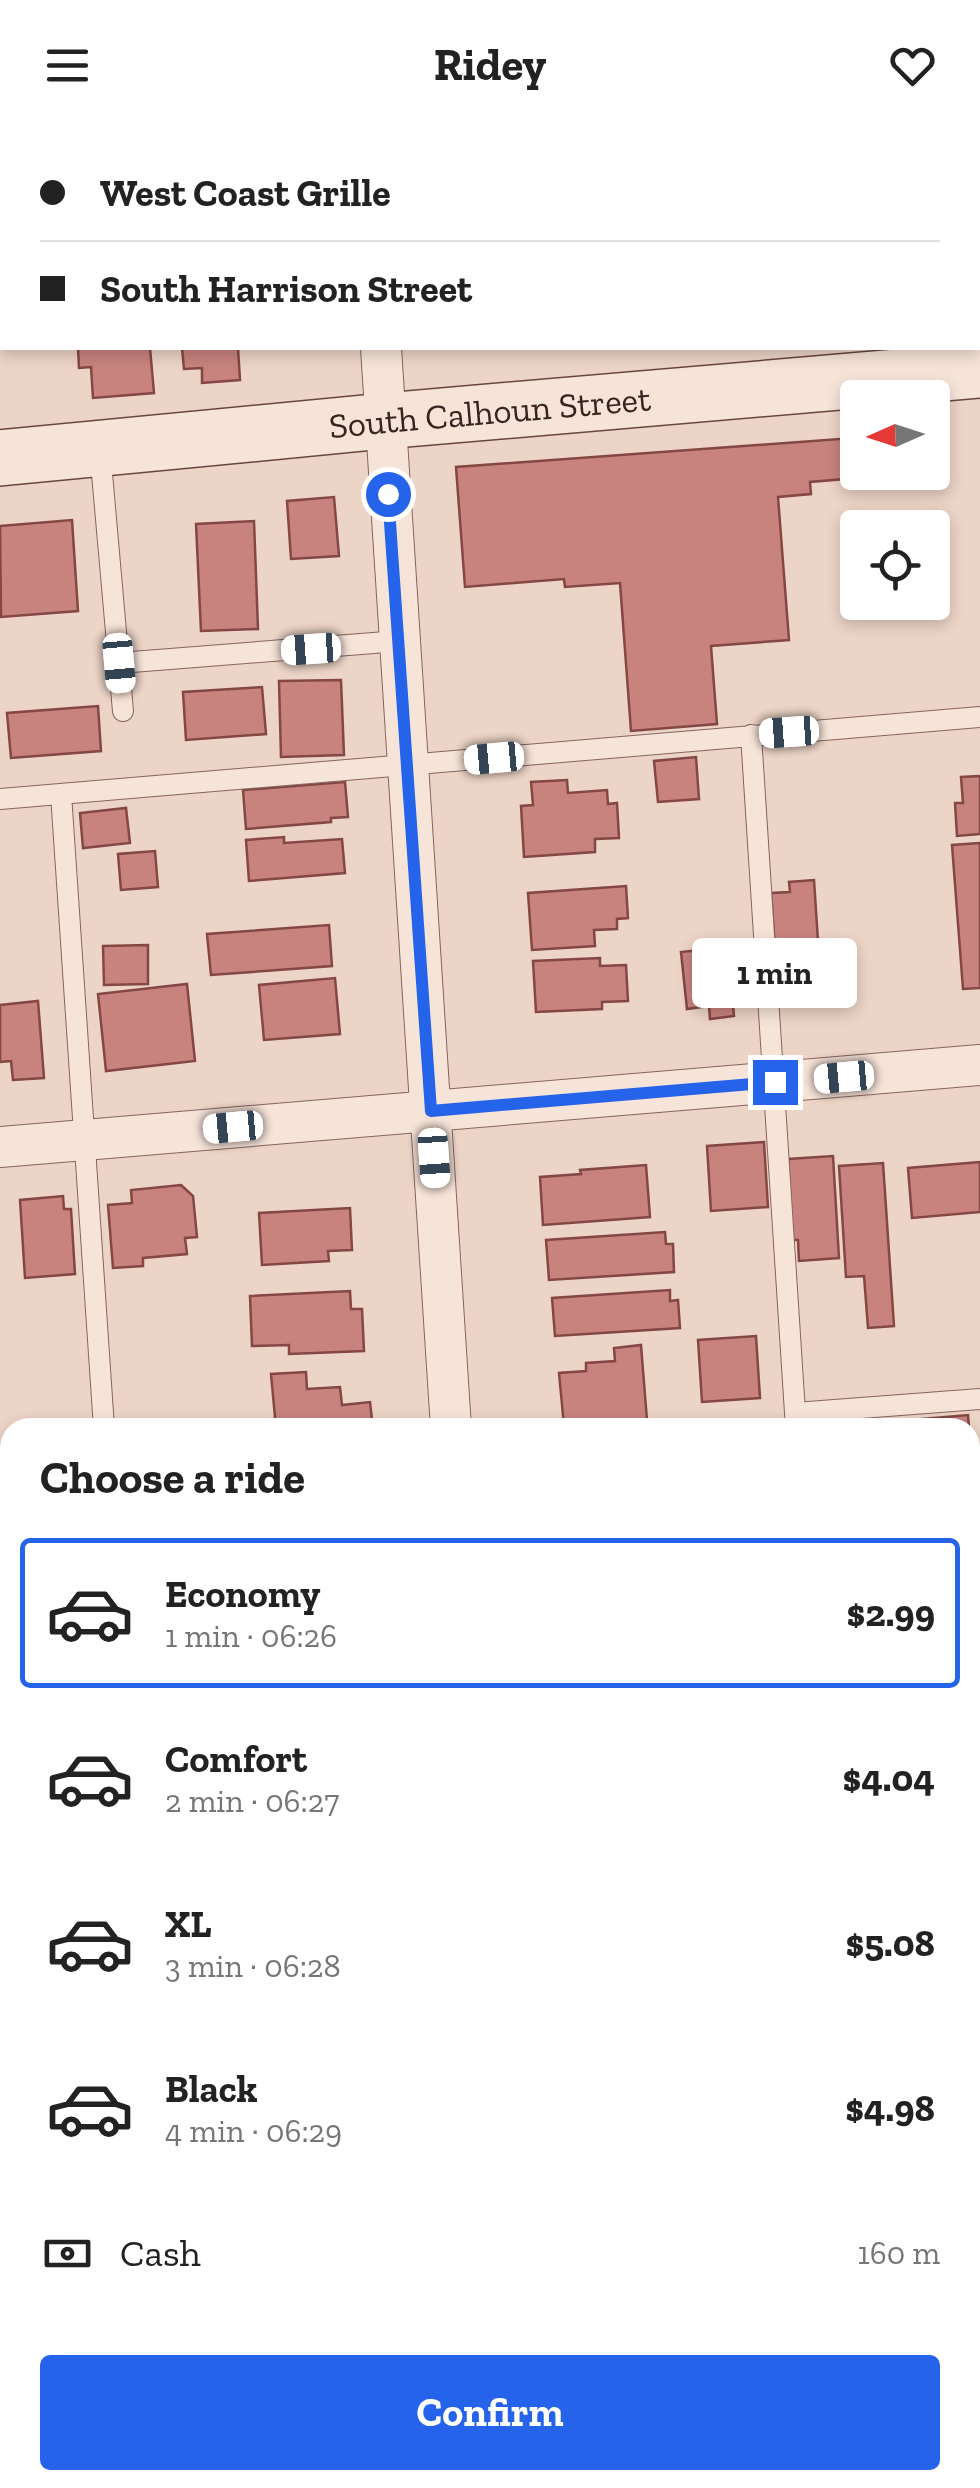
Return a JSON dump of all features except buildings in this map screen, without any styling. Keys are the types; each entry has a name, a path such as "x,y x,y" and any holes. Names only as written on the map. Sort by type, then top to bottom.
{"street":[{"path":"381,350 450,1418"},
{"name":"South Calhoun Street","path":"0,458 384,421 923,361 980,370"},
{"path":"0,1147 980,1065"}],"lane":[{"path":"100,448 123,711"},
{"path":"119,663 398,642"},
{"path":"0,799 980,717"},
{"path":"751,735 796,1418"},
{"path":"61,794 103,1418"},
{"path":"814,1418 980,1399"}],"route":[{"path":"388,494 431,1111 775,1082"}]}
